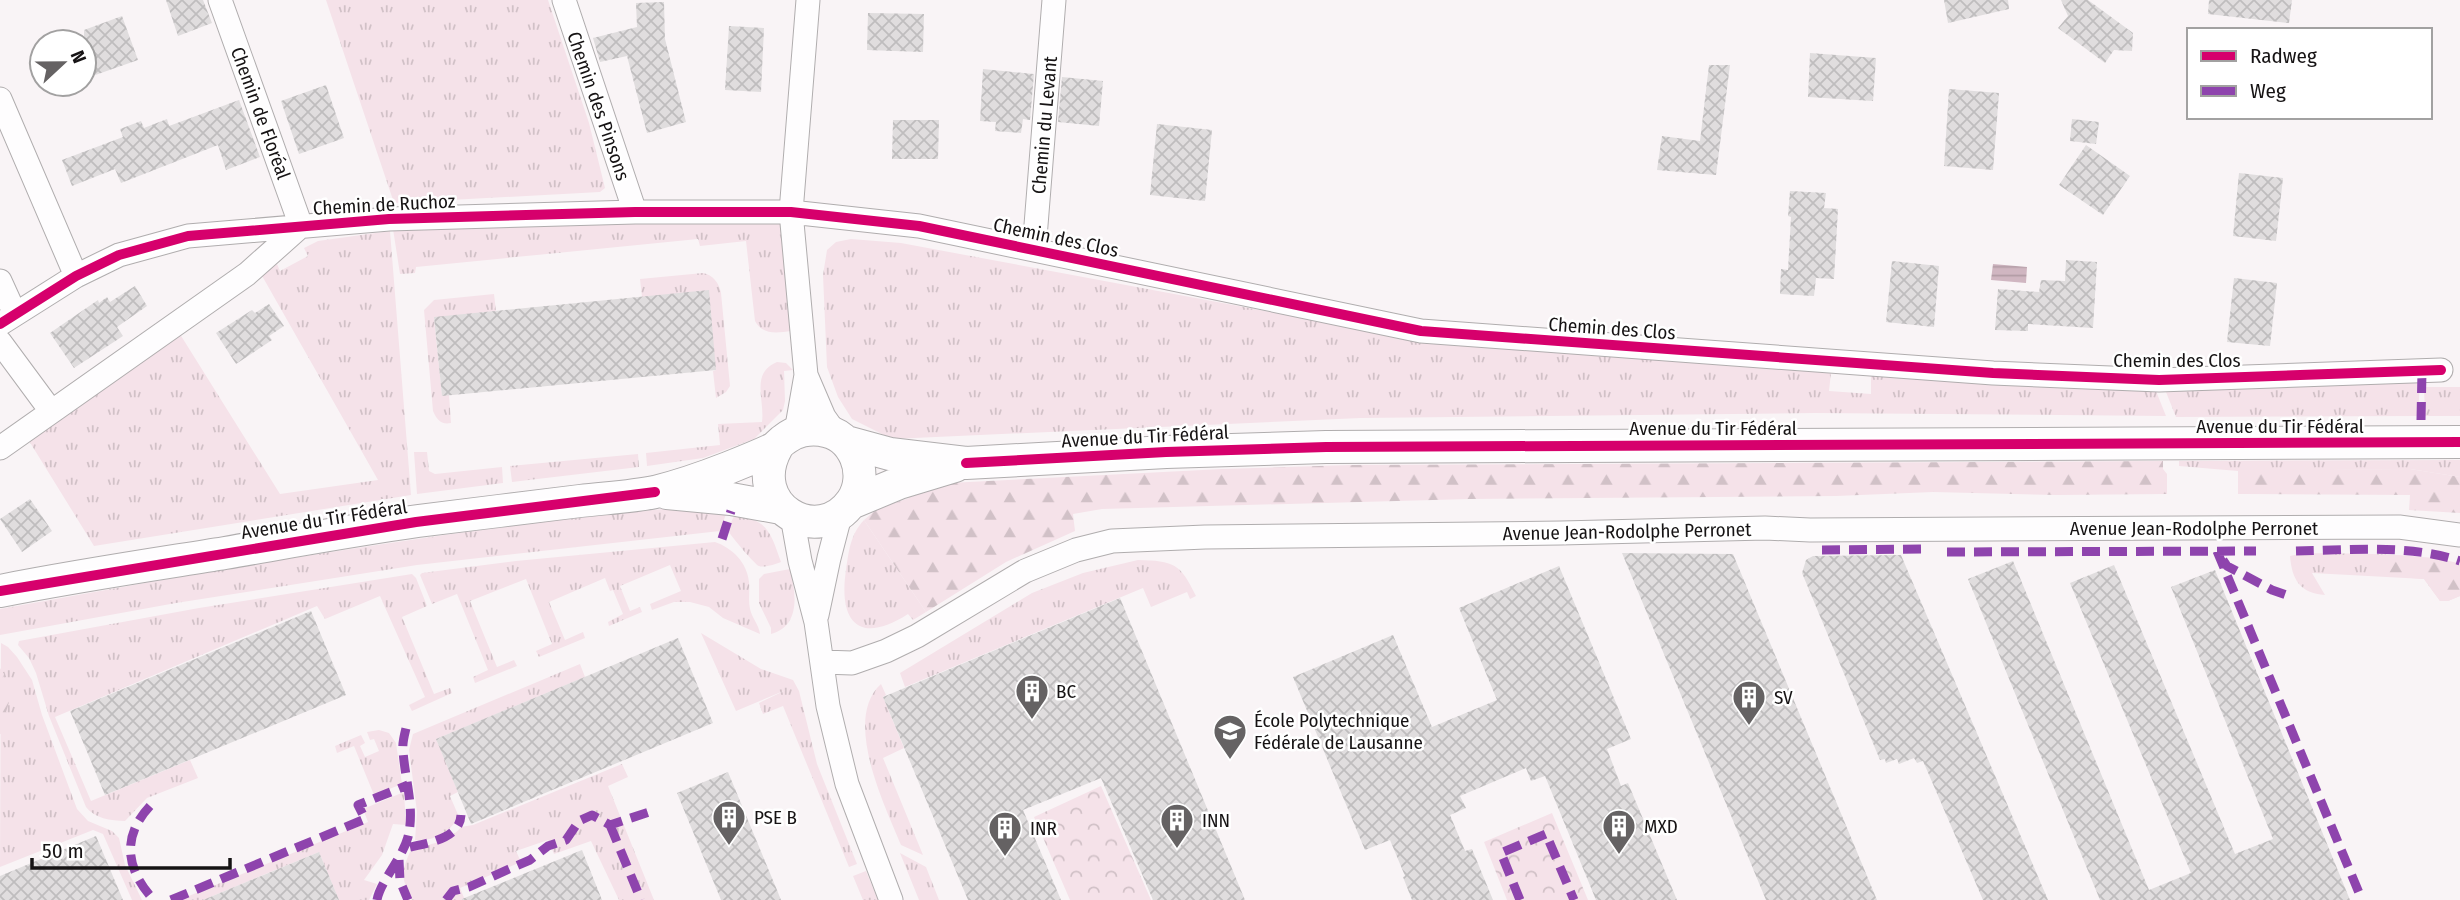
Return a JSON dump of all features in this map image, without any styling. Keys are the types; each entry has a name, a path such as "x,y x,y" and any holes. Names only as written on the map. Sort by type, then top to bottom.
{"main road":[{"path":"810,429 823,430 841,438 854,453 860,478 857,491 846,507 830,518 817,521 804,520 786,512 773,497 768,472 771,459 787,440 810,429"},
{"name":"Avenue du Tir Fédéral","path":"841,438 890,454 966,463 1166,452 1326,447 2460,442"},
{"name":"Avenue du Tir Fédéral","path":"0,591 415,522 655,492 728,468 787,440"},
{"name":"Avenue du Tir Fédéral","path":"846,507 899,483 966,463"},
{"name":"Avenue du Tir Fédéral","path":"655,492 731,499 786,512"}],"street":[{"name":"Chemin de Floréal","path":"220,0 301,226"},
{"name":"Chemin des Pinsons","path":"564,0 635,212"},
{"path":"808,0 792,212 806,375 824,417 841,438"},
{"name":"Chemin du Levant","path":"1034,250 1054,0"},
{"path":"0,99 76,276"},
{"name":"Chemin de Ruchoz","path":"8,319 76,276 119,255 188,236 389,219 635,212 792,212"},
{"name":"Chemin des Clos","path":"792,212 919,226 1421,331 1993,373 2159,380 2441,370"},
{"name":"Chemin de Ruchoz","path":"0,448 247,274 301,226"},
{"path":"0,281 8,319"},
{"path":"0,342 51,411"},
{"path":"787,440 806,375"},
{"path":"816,622 829,558 846,507"},
{"path":"786,512 816,622 828,706 846,784 891,900"},
{"name":"Avenue Jean-Rodolphe Perronet","path":"822,662 852,663 886,651 917,636 1025,571 1076,550 1112,541 1205,537 1765,528 2399,527 2460,535"}],"green space":[{"path":"326,0 548,0 589,123 605,188 600,192 394,203"},
{"path":"781,220 791,331 775,332 762,329 755,321 746,241 700,246 698,239 416,267 415,273 400,274 393,229"},
{"path":"390,231 411,495 94,546 26,436 178,331 280,494 378,480 261,274 277,264 280,271 308,256 304,248 318,241"},
{"path":"851,239 901,243 1367,330 1584,353 1831,373 1829,391 1871,394 1871,375 2156,391 2166,416 1815,413 1361,418 892,439 852,419 838,397 827,367 823,275 827,250 836,242"},
{"path":"703,273 715,280 721,293 730,386 716,398 713,371 716,370 642,297 640,279"},
{"path":"494,294 496,311 434,318 442,395 449,395 451,423 442,422 433,411 424,310 434,300"},
{"path":"777,362 786,363 793,370 784,371 783,410 754,439 703,458 647,466 646,453 720,445 718,424 762,422 761,380 769,367"},
{"path":"2420,380 2418,416 2176,417 2166,392 2173,386"},
{"path":"2424,387 2460,387 2460,416 2425,416"},
{"path":"414,452 427,452 429,471 435,474 502,467 503,483 417,494"},
{"path":"638,454 639,467 512,482 510,466"},
{"path":"2460,460 2460,477 2410,469 2245,471 2245,494 2238,494 2238,471 2179,466 2179,461"},
{"path":"2163,461 2163,469 2167,474 2167,494 1933,492 1836,496 1469,499 1102,509 1073,514 1075,531 1006,562 926,612 864,520 877,509 909,498 907,490 929,484 1222,469 1351,465"},
{"path":"2410,469 2460,477 2460,513 2409,510 2410,495 2245,494 2245,470"},
{"path":"694,506 726,514 720,531 417,565 176,603 0,635 0,609 173,578 433,537"},
{"path":"734,516 745,517 761,524 771,536 781,562 770,566 757,565 729,532"},
{"path":"864,520 926,612 913,620 908,614 877,628 865,628 856,624 849,615 844,588 849,550 853,537"},
{"path":"715,542 733,552 745,568 749,582 750,609 760,634 723,618 709,607 690,602 674,602 652,610 650,604 681,591 670,565 620,586 630,611 640,607 642,612 609,626 608,622 623,614 605,578 549,602 565,640 583,632 585,638 539,657 536,651 552,644 526,579 470,601 497,667 514,660 517,666 475,683 473,677 488,670 457,594 432,604 420,575 516,561"},
{"path":"2304,553 2401,555 2458,563 2460,596 2440,601 2424,579 2312,573 2325,595 2316,594 2303,588 2293,572 2290,556"},
{"path":"2388,555 2436,558 2460,564 2460,596 2440,601 2424,579 2386,576"},
{"path":"1138,560 1160,561 1175,566 1196,596 1190,599 1187,592 1151,607 1143,588 905,687 900,673 1032,593 1083,573"},
{"path":"790,569 795,598 792,616 781,630 771,634 771,628 759,603 759,579 764,574"},
{"path":"412,574 427,606 402,617 434,694 450,688 452,693 412,711 409,705 425,697 380,596 325,619 317,606 55,717 91,801 190,760 198,778 147,798 125,821 103,818 86,807 49,716 36,673 29,658 18,645 19,641 199,608"},
{"path":"701,633 761,669 793,680 799,691 817,764 857,864 849,867 783,706 763,714 759,703 786,690 736,711"},
{"path":"1,643 17,657 32,680 77,809 88,821 112,831 119,838 125,865 142,900 132,900 103,834 93,830 0,867"},
{"path":"580,664 585,677 436,739 458,792 450,796 459,817 440,835 415,840 417,812 409,750 413,734"},
{"path":"0,668 4,674 1,691 9,702 6,712 17,721 14,730 3,734 0,734"},
{"path":"881,684 886,695 883,697 904,748 883,758 923,855 901,845 870,763 865,718 870,699"},
{"path":"379,730 389,733 396,743 402,784 374,795 354,746 337,753 335,746 361,735 365,743 360,746 365,757 379,751 374,739 370,740 367,732"},
{"path":"622,764 628,777 608,786 654,900 619,900 591,841 554,854 548,840 516,851 521,862 460,888 465,900 412,900 404,876 410,852 444,840 461,827 473,825"},
{"path":"1101,786 1151,900 1070,900 1034,817"},
{"path":"404,792 406,825 393,824 382,855 364,880 377,884 369,900 339,900 319,852 210,897 211,900 179,900 368,822 363,809"},
{"path":"1552,813 1588,900 1507,900 1484,842"},
{"path":"900,853 926,867 939,900 919,900"},
{"path":"866,871 878,900 863,900 853,876"}],"shaded area":[{"path":"1993,264 2027,267 2026,283 1991,280"}],"building":[{"path":"166,0 203,0 212,23 178,36"},
{"path":"1944,0 2008,0 2009,9 1948,23"},
{"path":"2061,0 2088,0 2133,33 2132,51 2114,50 2105,63 2058,28 2068,16"},
{"path":"2209,0 2292,0 2289,23 2208,14"},
{"path":"664,2 665,39 686,122 647,133 627,56 600,62 593,38 637,27 636,3"},
{"path":"868,13 924,14 923,52 867,50"},
{"path":"122,16 138,60 98,74 98,28 89,28"},
{"path":"729,26 764,28 761,92 725,90"},
{"path":"1810,53 1876,58 1873,101 1808,97"},
{"path":"1709,65 1730,65 1716,175 1657,170 1662,136 1700,141"},
{"path":"983,69 1034,74 1030,120 1023,119 1021,133 995,131 996,122 980,121"},
{"path":"1062,77 1103,81 1099,126 1058,122"},
{"path":"326,85 344,138 299,154 281,101"},
{"path":"1949,89 1999,93 1993,170 1944,166"},
{"path":"239,100 260,157 226,170 218,145 121,183 115,169 72,186 62,160 123,137 120,129 141,121 144,128 167,119 169,126"},
{"path":"2072,119 2099,122 2096,144 2070,141"},
{"path":"893,120 939,120 938,159 892,159"},
{"path":"1157,124 1212,130 1205,201 1150,195"},
{"path":"2086,145 2130,176 2103,215 2059,185"},
{"path":"2239,173 2283,178 2276,241 2233,236"},
{"path":"1790,191 1826,193 1824,208 1838,209 1834,279 1816,278 1814,296 1780,294 1781,269 1788,270"},
{"path":"2066,260 2097,262 2093,328 2028,324 2028,331 1995,330 1998,289 2039,292 2041,280 2065,281"},
{"path":"1892,261 1939,266 1934,327 1886,322"},
{"path":"2234,278 2277,283 2270,346 2227,342"},
{"path":"135,286 147,306 117,327 123,336 74,368 50,333 98,300 99,303 107,297 110,302"},
{"path":"709,290 716,370 442,396 434,317"},
{"path":"269,304 284,326 269,336 272,340 236,364 216,333 252,310 255,313"},
{"path":"30,499 52,531 22,552 0,519"},
{"name":"SV","path":"1622,553 1733,554 1877,900 1766,900"},
{"path":"1901,555 2048,900 1983,900 1923,761 1917,763 1914,758 1899,764 1897,759 1886,763 1885,759 1880,760 1802,573 1806,560 1813,556"},
{"path":"2013,561 2149,890 2191,873 2070,583 2114,565 2235,854 2273,839 2171,587 2215,570 2350,900 2100,900 1968,579"},
{"path":"1559,566 1631,739 1607,749 1621,786 1628,783 1677,900 1596,900 1545,776 1531,781 1526,768 1460,796 1466,808 1450,815 1465,851 1472,849 1493,900 1412,900 1390,840 1365,850 1293,677 1393,635 1432,727 1497,700 1459,608"},
{"name":"BC","path":"1120,598 1245,900 1153,900 1101,778 1023,810 1061,900 968,900 883,697"},
{"path":"311,611 346,695 105,795 70,711"},
{"path":"678,638 713,723 471,824 436,739"},
{"name":"PSE B","path":"728,772 781,900 721,900 677,793"},
{"path":"96,836 123,900 0,900 0,876"},
{"path":"582,850 602,900 462,900 462,899"},
{"path":"319,852 339,900 203,900"}],"marked path":[{"path":"2421,420 2422,371"},
{"path":"722,539 731,511"},
{"path":"1822,550 1924,549"},
{"path":"2296,551 2400,550 2460,561"},
{"path":"2217,551 2362,900"},
{"path":"1947,552 2256,551"},
{"path":"2223,560 2227,566 2289,596"},
{"path":"377,900 401,854 410,826 403,748 407,724"},
{"path":"171,900 365,819 358,805 408,785"},
{"path":"150,806 134,830 131,853 137,877 154,900"},
{"path":"446,900 453,891 469,887 530,860 548,846 566,840 579,821 592,815 610,825 655,810"},
{"path":"410,847 449,834 459,823 461,815"},
{"path":"610,825 641,900"},
{"path":"1520,900 1501,853 1546,834 1574,900"},
{"path":"399,860 400,881 408,900"}],"cycle path":[{"path":"0,324 76,276 119,255 188,236 389,219 635,212 791,212 919,226 1421,331 1993,373 2159,380 2441,370"},
{"path":"966,463 1166,452 1326,447 2460,442"},
{"path":"0,591 416,522 655,492"}],"place":[{"name":"BC","path":"1032,721"},
{"name":"SV","path":"1749,727"},
{"name":"École Polytechnique Fédérale de Lausanne","path":"1230,761"},
{"name":"PSE B","path":"729,847"},
{"name":"INN","path":"1177,850"},
{"name":"MXD","path":"1619,856"},
{"name":"INR","path":"1005,858"}]}
